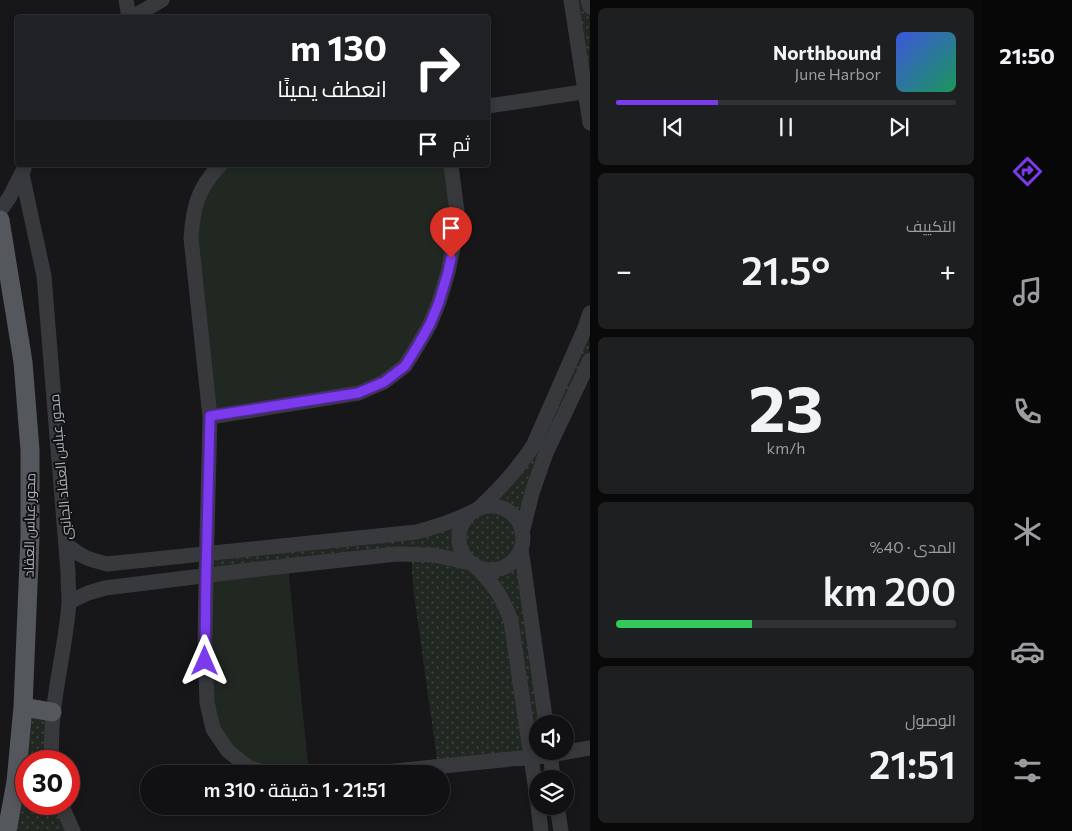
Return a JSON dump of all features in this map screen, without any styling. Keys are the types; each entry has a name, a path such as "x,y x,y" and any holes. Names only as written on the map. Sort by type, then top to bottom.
{"main road":[{"name":"محور عباس العقاد","path":"0,220 23,362 30,450 30,537 23,707 16,782 7,831"},
{"path":"23,707 52,712"}],"street":[{"path":"126,0 129,15"},
{"path":"135,15 162,0"},
{"path":"571,0 587,91 590,123"},
{"path":"588,0 590,7"},
{"path":"490,106 587,91"},
{"path":"218,167 209,176 198,195 192,216 191,238 210,416 206,576 207,703 213,728 228,751 246,765"},
{"path":"210,416 358,393 384,382 405,366 430,324 448,272 457,212 451,167"},
{"path":"0,211 24,169"},
{"name":"محور عباس العقاد الجانبى","path":"24,169 44,276 69,602 52,712 51,750"},
{"path":"529,743 511,621 498,591 488,578 462,554 459,543 460,531 464,520 508,480 533,446 590,314"},
{"path":"69,602 88,593 105,588 397,554 434,555 487,570 498,570 516,558 522,541 532,493 546,453 590,360"},
{"path":"66,544 78,554 90,560 107,564 416,532 435,528 475,510 489,506 501,508 511,514 518,522 545,715"},
{"path":"574,750 590,748"},
{"path":"450,765 529,757"},
{"path":"66,815 73,831"},
{"path":"539,815 541,831"},
{"path":"558,815 561,831"}],"shaded area":[{"path":"571,0 588,0 590,7 589,123"},
{"path":"219,167 451,167 457,212 430,324 384,382 210,417 192,216"},
{"path":"589,313 589,360 522,533 521,548 545,715 529,715 529,752 438,765 414,594 412,554 206,576 207,554 454,521 508,480"},
{"path":"288,566 308,765 246,765 213,729 206,577"},
{"path":"23,707 52,712 52,750 17,750"},
{"path":"15,765 15,815 66,815 73,831 6,831"}],"route":[{"path":"205,661 210,416 358,393 384,382 405,366 430,324 439,302 451,258"}]}
